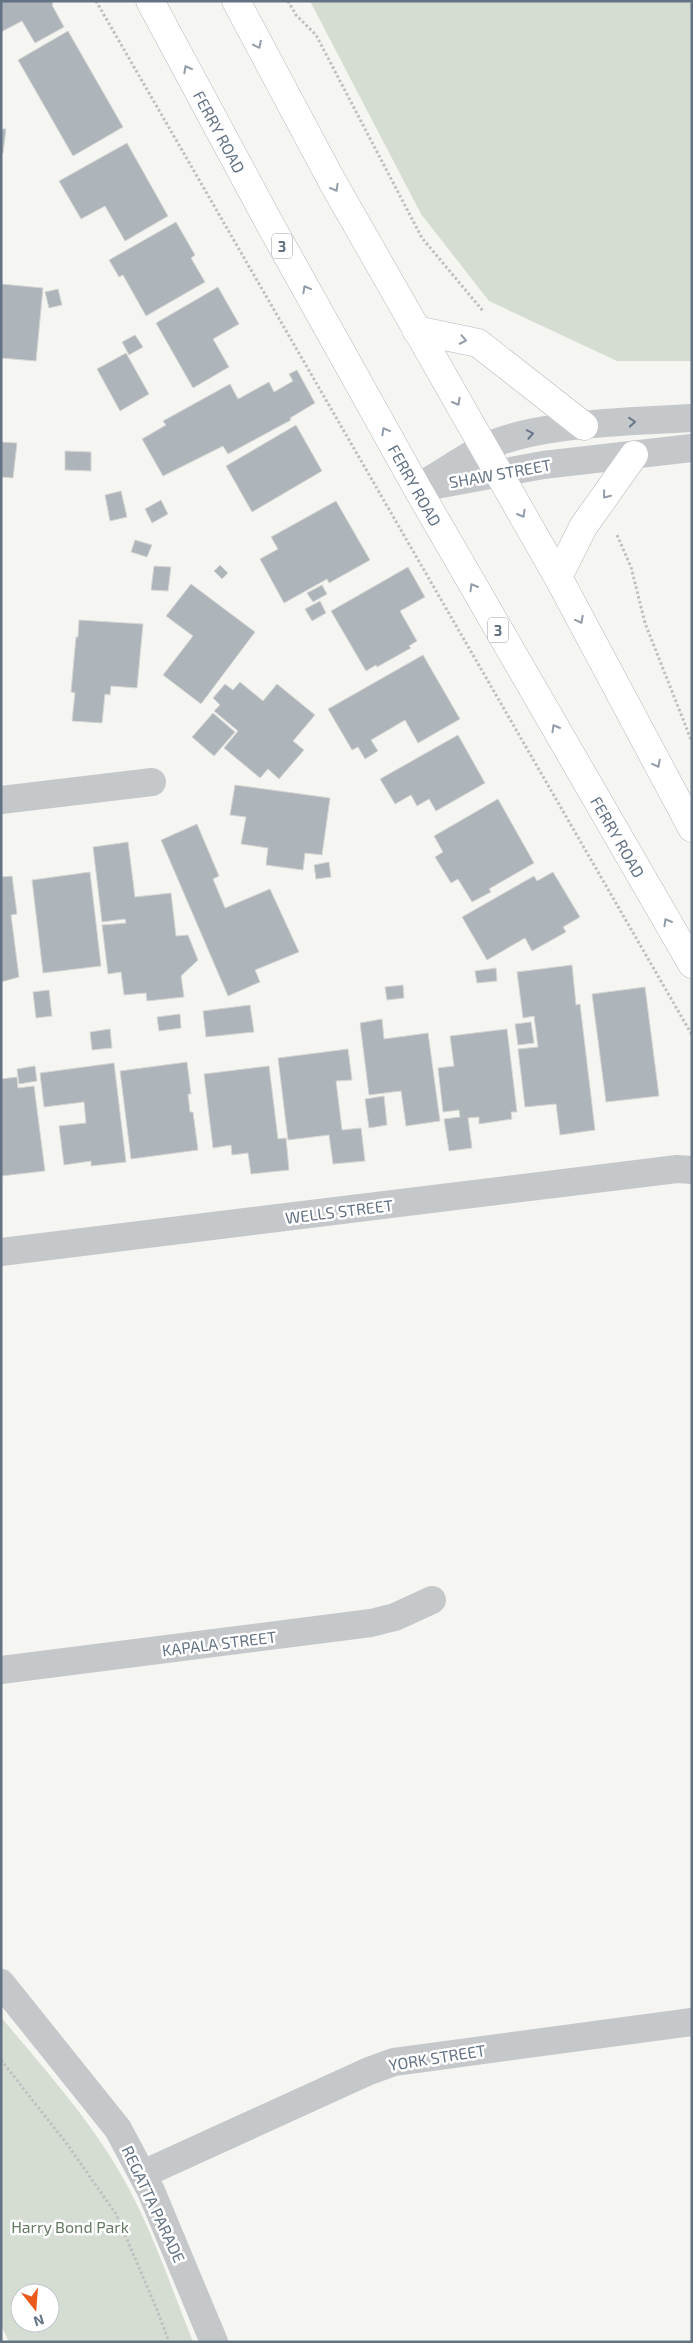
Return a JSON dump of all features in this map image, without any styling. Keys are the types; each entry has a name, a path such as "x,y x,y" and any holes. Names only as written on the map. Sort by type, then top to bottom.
{"main road":[{"name":"FERRY ROAD","path":"150,1 266,217 417,488 692,964"},
{"path":"236,1 327,173 558,577 692,828"},
{"path":"416,330 478,343 584,426"},
{"path":"558,577 583,527 634,455"}],"street":[{"name":"SHAW STREET","path":"417,488 484,448 526,434 584,426 692,418"},
{"name":"SHAW STREET","path":"417,488 497,472 692,448"},
{"path":"1,800 152,782"},
{"name":"WELLS STREET","path":"1,1252 687,1167"},
{"name":"KAPALA STREET","path":"1,1670 371,1623 395,1617 432,1600"},
{"name":"REGATTA PARADE","path":"1,1983 108,2114 143,2174 214,2342"},
{"name":"YORK STREET","path":"143,2174 369,2071 394,2062 692,2022"}],"path":[{"path":"96,1 692,1035"},
{"path":"288,1 296,15 316,35 422,238 484,311"},
{"path":"614,527 631,567 645,623 692,742"},
{"path":"1,2060 67,2144 116,2214 169,2342"}],"green space":[{"path":"310,1 692,1 692,361 617,361 489,301 421,214"},
{"name":"Harry Bond Park","path":"1,2017 81,2115 123,2178 152,2238 193,2342 9,2342 1,2325"}],"building":[{"path":"1,1 52,1 52,5 64,27 35,43 22,21 1,32"},
{"path":"68,31 123,127 73,156 18,60"},
{"path":"1,129 6,129 3,153 1,153"},
{"path":"127,143 168,216 125,241 105,206 81,219 59,181"},
{"path":"176,222 195,255 191,258 205,282 146,316 123,275 119,277 109,260"},
{"path":"1,284 43,288 36,361 1,358"},
{"path":"218,287 239,324 213,339 229,367 193,388 156,323"},
{"path":"58,289 62,305 49,308 45,292"},
{"path":"135,335 143,347 129,355 122,342"},
{"path":"126,353 149,394 120,411 97,369"},
{"path":"297,370 315,403 290,418 291,420 228,454 223,446 163,476 142,439 166,425 163,421 230,384 238,399 269,382 274,392 293,381 289,374"},
{"path":"296,425 322,471 252,512 226,466"},
{"path":"1,442 17,443 13,478 1,477"},
{"path":"65,451 91,452 91,471 65,470"},
{"path":"121,491 127,517 110,521 105,495"},
{"path":"161,500 168,514 152,523 145,509"},
{"path":"336,501 370,560 329,583 327,579 284,603 260,559 278,549 271,537"},
{"path":"135,540 152,545 147,557 131,552"},
{"path":"220,565 228,573 222,579 214,571"},
{"path":"154,566 171,567 168,591 151,590"},
{"path":"408,567 425,597 400,611 417,641 409,646 411,648 366,671 331,611"},
{"path":"191,584 255,632 201,704 163,675 193,636 166,616"},
{"path":"322,585 327,594 313,602 307,593"},
{"path":"320,601 326,613 312,621 305,609"},
{"path":"79,620 143,624 137,688 111,686 110,695 105,694 102,723 72,721 75,693 71,692"},
{"path":"423,655 460,719 418,743 405,720 371,740 378,751 365,759 358,747 352,750 328,709"},
{"path":"240,682 263,701 277,684 315,715 293,741 304,750 279,779 268,769 260,778 224,748 238,731 214,711 220,705 213,698 225,684 233,690"},
{"path":"213,713 235,732 214,756 192,737"},
{"path":"458,735 485,783 436,811 429,799 417,806 411,795 395,804 380,779"},
{"path":"235,785 330,798 322,855 305,853 303,870 266,865 268,848 241,844 246,817 230,815"},
{"path":"498,799 534,863 489,889 491,892 472,902 458,879 451,883 435,857 443,852 434,836"},
{"path":"197,824 219,876 213,879 225,908 270,889 299,952 255,970 260,982 228,996 161,840"},
{"path":"128,842 135,897 171,893 176,936 188,935 198,960 181,976 184,997 147,1001 146,993 124,995 121,972 108,974 102,925 126,923 125,919 102,922 93,847"},
{"path":"329,862 331,877 316,879 314,865"},
{"path":"90,872 101,966 43,973 32,880"},
{"path":"553,872 580,917 563,927 566,932 532,951 525,938 487,960 462,917 534,876 537,881"},
{"path":"12,876 17,914 11,915 19,977 1,982 1,877"},
{"path":"572,965 576,1005 580,1004 595,1130 560,1135 556,1104 525,1107 518,1049 538,1047 534,1016 523,1018 517,972"},
{"path":"496,968 497,981 477,983 475,971"},
{"path":"403,985 404,998 387,1000 385,987"},
{"path":"645,987 659,1096 606,1102 592,994"},
{"path":"49,990 52,1016 36,1018 33,992"},
{"path":"250,1005 254,1032 206,1037 203,1011"},
{"path":"180,1014 181,1028 159,1031 157,1017"},
{"path":"382,1019 384,1039 428,1033 440,1121 406,1126 401,1091 369,1095 360,1023"},
{"path":"531,1022 534,1043 518,1045 515,1024"},
{"path":"110,1029 112,1048 92,1050 90,1032"},
{"path":"507,1029 517,1112 511,1112 512,1119 479,1124 479,1117 468,1118 472,1148 449,1151 444,1119 460,1117 459,1110 443,1112 438,1068 454,1066 450,1036"},
{"path":"348,1049 352,1080 336,1081 342,1130 361,1128 365,1161 333,1164 329,1135 288,1140 278,1058"},
{"path":"187,1062 191,1094 188,1094 190,1112 193,1112 198,1150 131,1159 120,1071"},
{"path":"114,1063 126,1162 91,1166 91,1161 64,1165 59,1126 86,1123 84,1102 44,1107 40,1073"},
{"path":"35,1066 37,1081 19,1084 17,1069"},
{"path":"269,1066 278,1139 286,1138 289,1170 251,1174 248,1153 232,1155 231,1145 213,1148 204,1074"},
{"path":"17,1077 18,1088 34,1086 45,1171 1,1176 1,1079"},
{"path":"384,1096 387,1125 369,1128 365,1099"}]}
